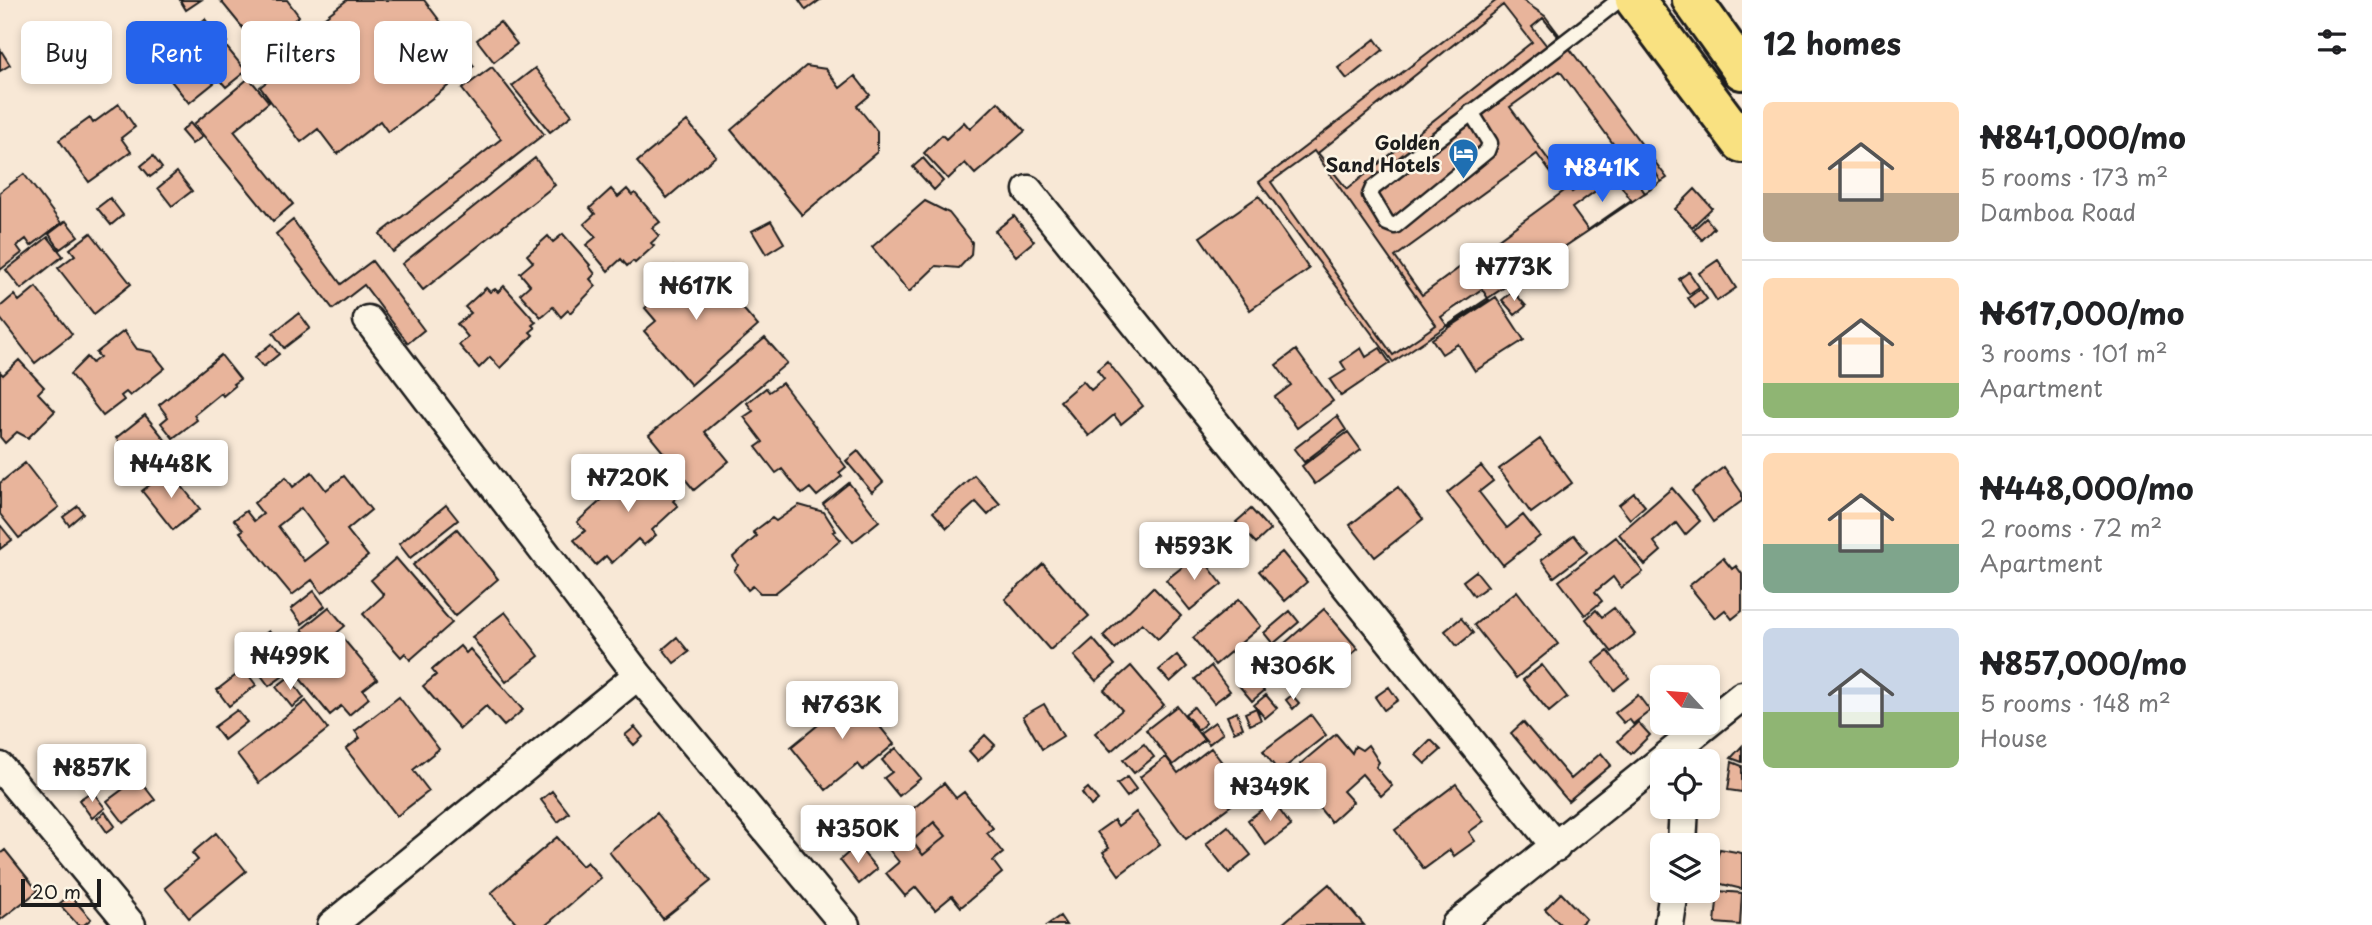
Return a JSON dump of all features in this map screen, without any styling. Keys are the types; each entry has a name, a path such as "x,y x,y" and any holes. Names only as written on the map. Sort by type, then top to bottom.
{"main road":[{"path":"1635,0 1742,142"},
{"path":"1692,0 1742,70"}],"street":[{"path":"1028,190 1556,847"},
{"path":"368,320 638,675 845,925"},
{"path":"332,925 638,675"},
{"path":"1688,749 1742,696"},
{"path":"0,767 131,925"},
{"path":"1456,925 1650,777"},
{"path":"1669,925 1672,903"}],"lane":[{"path":"1471,112 1490,143 1487,151 1395,226 1388,223 1370,195 1373,188 1471,112 1619,0"}],"building":[{"path":"180,0 201,0 186,10"},
{"path":"220,0 287,0 299,16 293,21 241,21 241,26"},
{"path":"347,0 424,0 440,21 374,21 374,84 451,84 388,132 380,121 337,154 318,129 301,142 260,87 264,84 360,84 360,21 320,21"},
{"path":"799,0 820,0 806,10"},
{"name":"Golden Sand Hotels","path":"1497,0 1522,0 1545,16 1667,178 1393,362 1259,182"},
{"path":"1503,5 1532,42 1347,189 1318,153"},
{"path":"1543,18 1558,36 1547,46 1532,27"},
{"path":"500,22 517,44 494,62 477,40"},
{"path":"1375,39 1383,50 1347,79 1338,68"},
{"path":"227,48 241,65 241,75 226,87 223,84 227,84"},
{"path":"0,49 10,65 0,71"},
{"path":"806,66 826,69 840,88 855,76 870,95 857,106 877,131 877,152 802,215 731,130"},
{"path":"492,67 544,134 393,252 380,234 501,139 462,89"},
{"path":"535,68 572,115 550,132 512,86"},
{"path":"1560,71 1622,156 1572,192 1510,107"},
{"path":"174,84 213,84 189,103"},
{"path":"242,84 254,84 269,102 234,131 293,204 273,221 194,124"},
{"path":"998,102 1025,131 975,174 965,163 948,179 924,153 942,135 946,139 964,122 970,129"},
{"path":"119,104 135,127 121,138 131,152 89,182 59,140 90,118 93,123"},
{"path":"687,121 716,156 667,198 637,162"},
{"path":"190,123 202,137 192,144 181,131"},
{"path":"1314,151 1436,325 1393,355 1271,182"},
{"path":"1537,154 1564,191 1422,295 1395,257"},
{"path":"153,156 162,168 150,177 141,166"},
{"path":"535,158 555,185 423,290 402,264"},
{"path":"923,158 943,181 934,190 913,167"},
{"path":"177,172 192,191 172,206 158,188"},
{"path":"1656,173 1661,182 1645,193 1639,184"},
{"path":"24,174 61,223 31,246 26,239 17,246 22,253 0,270 0,192"},
{"path":"1615,177 1631,200 1588,230 1572,208"},
{"path":"611,189 618,197 627,189 632,195 635,193 660,222 652,228 659,236 651,243 654,246 635,263 633,261 627,266 621,259 608,271 586,245 596,237 584,224 595,214 590,208"},
{"path":"1695,189 1712,208 1692,227 1675,209"},
{"path":"1259,196 1309,269 1250,310 1200,237"},
{"path":"110,198 123,215 111,225 97,208"},
{"path":"925,201 949,213 972,242 971,255 959,268 936,266 909,292 872,247"},
{"path":"1014,216 1034,241 1016,256 995,231"},
{"path":"1706,218 1714,228 1702,240 1693,230"},
{"path":"293,220 341,284 372,261 424,330 408,343 364,285 333,309 276,234"},
{"path":"66,221 78,236 60,249 49,234"},
{"path":"771,221 784,243 766,254 752,231"},
{"path":"91,233 131,284 94,314 58,268 75,255 70,249"},
{"path":"563,234 590,265 595,274 590,279 596,286 570,313 568,310 561,317 553,307 541,317 520,294 530,285 520,273 533,262 527,255 548,236 553,242"},
{"path":"48,237 63,256 21,289 6,270"},
{"path":"1718,260 1736,288 1717,301 1699,273"},
{"path":"674,266 690,285 709,269 758,326 691,385 644,331 656,321 645,308 661,294 653,285"},
{"path":"1689,272 1699,287 1689,294 1679,279"},
{"path":"504,286 536,322 532,325 535,328 530,332 533,335 500,368 490,357 479,368 459,345 468,337 457,324 471,313 465,307 486,288 490,292 495,289 498,292"},
{"path":"36,287 72,334 35,363 0,318 0,307 14,295 19,301"},
{"path":"1482,289 1489,300 1448,327 1441,317"},
{"path":"1700,289 1707,299 1695,308 1688,298"},
{"path":"1513,291 1526,306 1515,315 1502,300"},
{"path":"1496,297 1524,340 1475,371 1458,344 1442,354 1432,339"},
{"path":"299,313 310,328 284,348 273,333"},
{"path":"124,331 137,349 152,352 165,368 130,396 126,392 121,396 124,400 103,416 70,374 87,357 92,363 100,357 96,353"},
{"path":"765,338 787,363 705,432 729,461 694,490 649,435"},
{"path":"271,344 279,354 263,367 255,357"},
{"path":"1361,348 1366,357 1380,348 1390,363 1341,396 1330,380 1346,370 1341,362"},
{"path":"1296,350 1333,401 1297,428 1275,397 1291,385 1276,365"},
{"path":"221,355 240,379 223,396 221,393 194,415 197,420 173,438 161,423 168,417 159,405"},
{"path":"19,360 44,387 38,393 55,411 28,438 17,432 5,443 0,437 0,372 3,375"},
{"path":"1107,361 1143,406 1121,424 1114,415 1089,436 1060,401 1083,381 1091,390 1104,379 1097,370"},
{"path":"782,383 846,467 839,473 842,476 817,496 810,488 802,494 782,469 776,473 756,447 763,442 744,417 753,411 747,403 766,388 769,392"},
{"path":"145,415 167,442 138,466 116,438"},
{"path":"1337,416 1346,430 1304,462 1294,449"},
{"path":"1348,432 1361,450 1315,484 1302,466"},
{"path":"1540,439 1572,483 1531,513 1499,469"},
{"path":"174,444 186,458 174,468 162,453"},
{"path":"858,451 883,482 872,492 846,461"},
{"path":"644,462 655,475 662,469 683,492 673,501 678,506 652,530 656,535 644,545 638,539 612,563 606,556 596,565 574,540 585,531 577,522"},
{"path":"25,463 59,507 19,538 0,514 0,483"},
{"path":"1481,466 1493,481 1479,492 1507,528 1523,515 1540,536 1503,565 1447,493"},
{"path":"1724,467 1742,493 1742,501 1713,522 1692,491"},
{"path":"169,470 200,509 173,530 142,491"},
{"path":"312,472 326,490 344,476 371,510 347,530 368,556 322,593 312,580 292,595 240,532 243,530 234,520 246,511 254,521 263,514 254,503 286,477 293,487"},
{"path":"974,475 1000,504 988,515 976,502 947,528 933,512"},
{"path":"849,483 879,521 853,542 823,504"},
{"path":"1398,487 1423,519 1375,557 1350,525"},
{"path":"1672,488 1700,521 1685,535 1676,523 1654,542 1661,551 1645,565 1619,534"},
{"path":"1634,493 1645,506 1630,519 1619,505"},
{"path":"446,505 458,520 410,558 399,544"},
{"path":"799,505 824,512 836,531 833,532 841,540 775,593 760,593 753,586 748,590 734,571 738,565 733,557 757,536 753,532 772,518 776,521"},
{"path":"78,506 83,513 69,525 63,517"},
{"path":"301,508 327,543 304,561 278,526"},
{"path":"1251,509 1270,530 1256,543 1236,522"},
{"path":"0,527 12,540 0,549"},
{"path":"457,529 498,579 455,616 413,565"},
{"path":"1574,535 1587,552 1554,577 1541,560"},
{"path":"1616,537 1643,572 1621,588 1613,577 1595,592 1602,601 1585,615 1559,581"},
{"path":"1282,552 1307,582 1285,601 1259,571"},
{"path":"1199,554 1222,584 1190,610 1166,580"},
{"path":"396,558 452,623 410,660 405,653 401,657 363,614 384,595 371,580"},
{"path":"1723,558 1732,569 1736,566 1742,574 1742,611 1732,619 1725,610 1715,618 1689,586"},
{"path":"1043,564 1089,616 1050,650 1005,599"},
{"path":"1476,571 1488,586 1474,596 1463,581"},
{"path":"1153,587 1181,616 1158,639 1142,623 1115,649 1103,636"},
{"path":"314,591 325,606 302,624 291,609"},
{"path":"1517,591 1558,644 1516,678 1474,625"},
{"path":"1239,599 1261,626 1215,665 1193,638"},
{"path":"329,607 345,626 318,649 302,629"},
{"path":"1614,608 1635,634 1612,652 1586,619 1596,610 1602,617"},
{"path":"1324,609 1358,649 1314,686 1296,665 1285,674 1270,656"},
{"path":"1290,611 1299,622 1273,644 1264,633"},
{"path":"505,612 539,656 506,682 472,637"},
{"path":"1461,618 1473,633 1457,646 1445,631"},
{"path":"269,631 277,641 267,648 259,638"},
{"path":"301,632 318,653 340,635 377,679 363,690 369,698 349,715 341,706 330,715 278,652"},
{"path":"677,637 689,652 674,663 663,649"},
{"path":"1093,639 1115,665 1096,681 1074,656"},
{"path":"460,646 466,653 470,649 523,710 504,726 486,706 460,729 423,686 436,675 432,670"},
{"path":"1608,651 1629,678 1614,690 1593,663"},
{"path":"270,653 286,674 269,686 254,666"},
{"path":"1177,655 1187,667 1170,682 1159,670"},
{"path":"1542,665 1567,697 1549,712 1523,680"},
{"path":"1131,666 1164,705 1111,751 1095,733 1122,710 1104,690"},
{"path":"1211,666 1230,691 1214,703 1195,679"},
{"path":"244,669 256,685 229,706 217,690"},
{"path":"1248,672 1264,691 1252,701 1236,682"},
{"path":"289,677 304,698 292,707 276,687"},
{"path":"1389,687 1398,700 1384,710 1375,697"},
{"path":"849,688 894,744 863,770 858,764 826,790 791,747 824,720 819,713"},
{"path":"1266,695 1277,708 1265,718 1254,705"},
{"path":"1292,695 1299,703 1293,709 1286,700"},
{"path":"1638,695 1650,711 1633,724 1629,719 1624,723 1615,713"},
{"path":"399,697 439,749 413,770 429,791 397,816 346,749 360,738 355,731"},
{"path":"306,701 328,729 259,783 237,754"},
{"path":"1044,704 1063,736 1042,749 1023,716"},
{"path":"1177,706 1204,740 1173,765 1146,730"},
{"path":"1194,707 1206,723 1198,730 1185,714"},
{"path":"1256,708 1261,720 1250,725 1245,713"},
{"path":"237,710 247,722 224,740 214,727"},
{"path":"1237,712 1243,728 1234,732 1227,716"},
{"path":"1311,715 1326,735 1279,772 1263,751"},
{"path":"1215,722 1223,733 1209,744 1200,733"},
{"path":"1523,722 1571,779 1601,753 1611,765 1568,801 1511,733"},
{"path":"1638,722 1650,735 1631,754 1618,741"},
{"path":"635,727 643,737 634,745 625,735"},
{"path":"1336,734 1352,753 1355,746 1362,750 1368,745 1379,762 1376,767 1392,786 1381,796 1362,774 1343,791 1353,802 1331,822 1300,785 1300,776 1306,771 1300,764"},
{"path":"985,735 995,745 978,761 969,751"},
{"path":"1431,740 1441,750 1425,764 1416,755"},
{"path":"1144,744 1154,757 1134,773 1123,760"},
{"path":"1742,746 1742,762 1731,758"},
{"path":"896,748 921,778 899,796 884,778 892,772 882,760"},
{"path":"1211,748 1246,794 1186,839 1140,777 1166,757 1178,773"},
{"path":"1732,762 1742,766 1742,792 1728,790"},
{"path":"1127,777 1136,789 1127,797 1117,784"},
{"path":"138,778 155,800 124,823 107,801"},
{"path":"944,783 956,798 964,792 993,828 987,833 1003,853 993,861 1002,873 961,907 952,896 935,910 916,887 905,896 886,873 899,862 879,837","holes":["934,822 946,836 923,855 912,841"]},
{"path":"1456,784 1484,821 1469,832 1475,841 1454,856 1450,850 1424,869 1395,830"},
{"path":"1088,788 1098,800 1091,806 1082,793"},
{"path":"92,791 105,808 92,818 79,800"},
{"path":"552,791 569,813 558,822 541,800"},
{"path":"1273,801 1291,826 1266,845 1248,820"},
{"path":"105,812 115,826 107,832 97,818"},
{"path":"1136,812 1160,844 1119,875 1103,852 1109,848 1097,832 1114,820 1118,826"},
{"path":"657,813 711,881 663,919 609,852"},
{"path":"934,822 946,836 923,855 912,841"},
{"path":"1228,826 1251,855 1229,873 1206,844"},
{"path":"216,833 246,871 189,918 165,888 198,860 192,853"},
{"path":"557,837 582,866 587,862 601,878 546,925 518,925 491,893"},
{"path":"857,845 877,869 859,884 840,860"},
{"path":"1720,849 1742,853 1742,889 1720,884"},
{"path":"5,850 38,891 0,920 0,854"},
{"path":"1329,884 1364,925 1281,925"},
{"path":"1720,891 1742,893 1740,925 1715,923"},
{"path":"1561,893 1586,919 1579,925 1561,925 1545,909"},
{"path":"70,895 91,919 84,925 78,925 59,904"},
{"path":"1060,916 1066,925 1047,925"}],"place":[{"name":"Golden Sand Hotels","path":"1463,180"}]}
